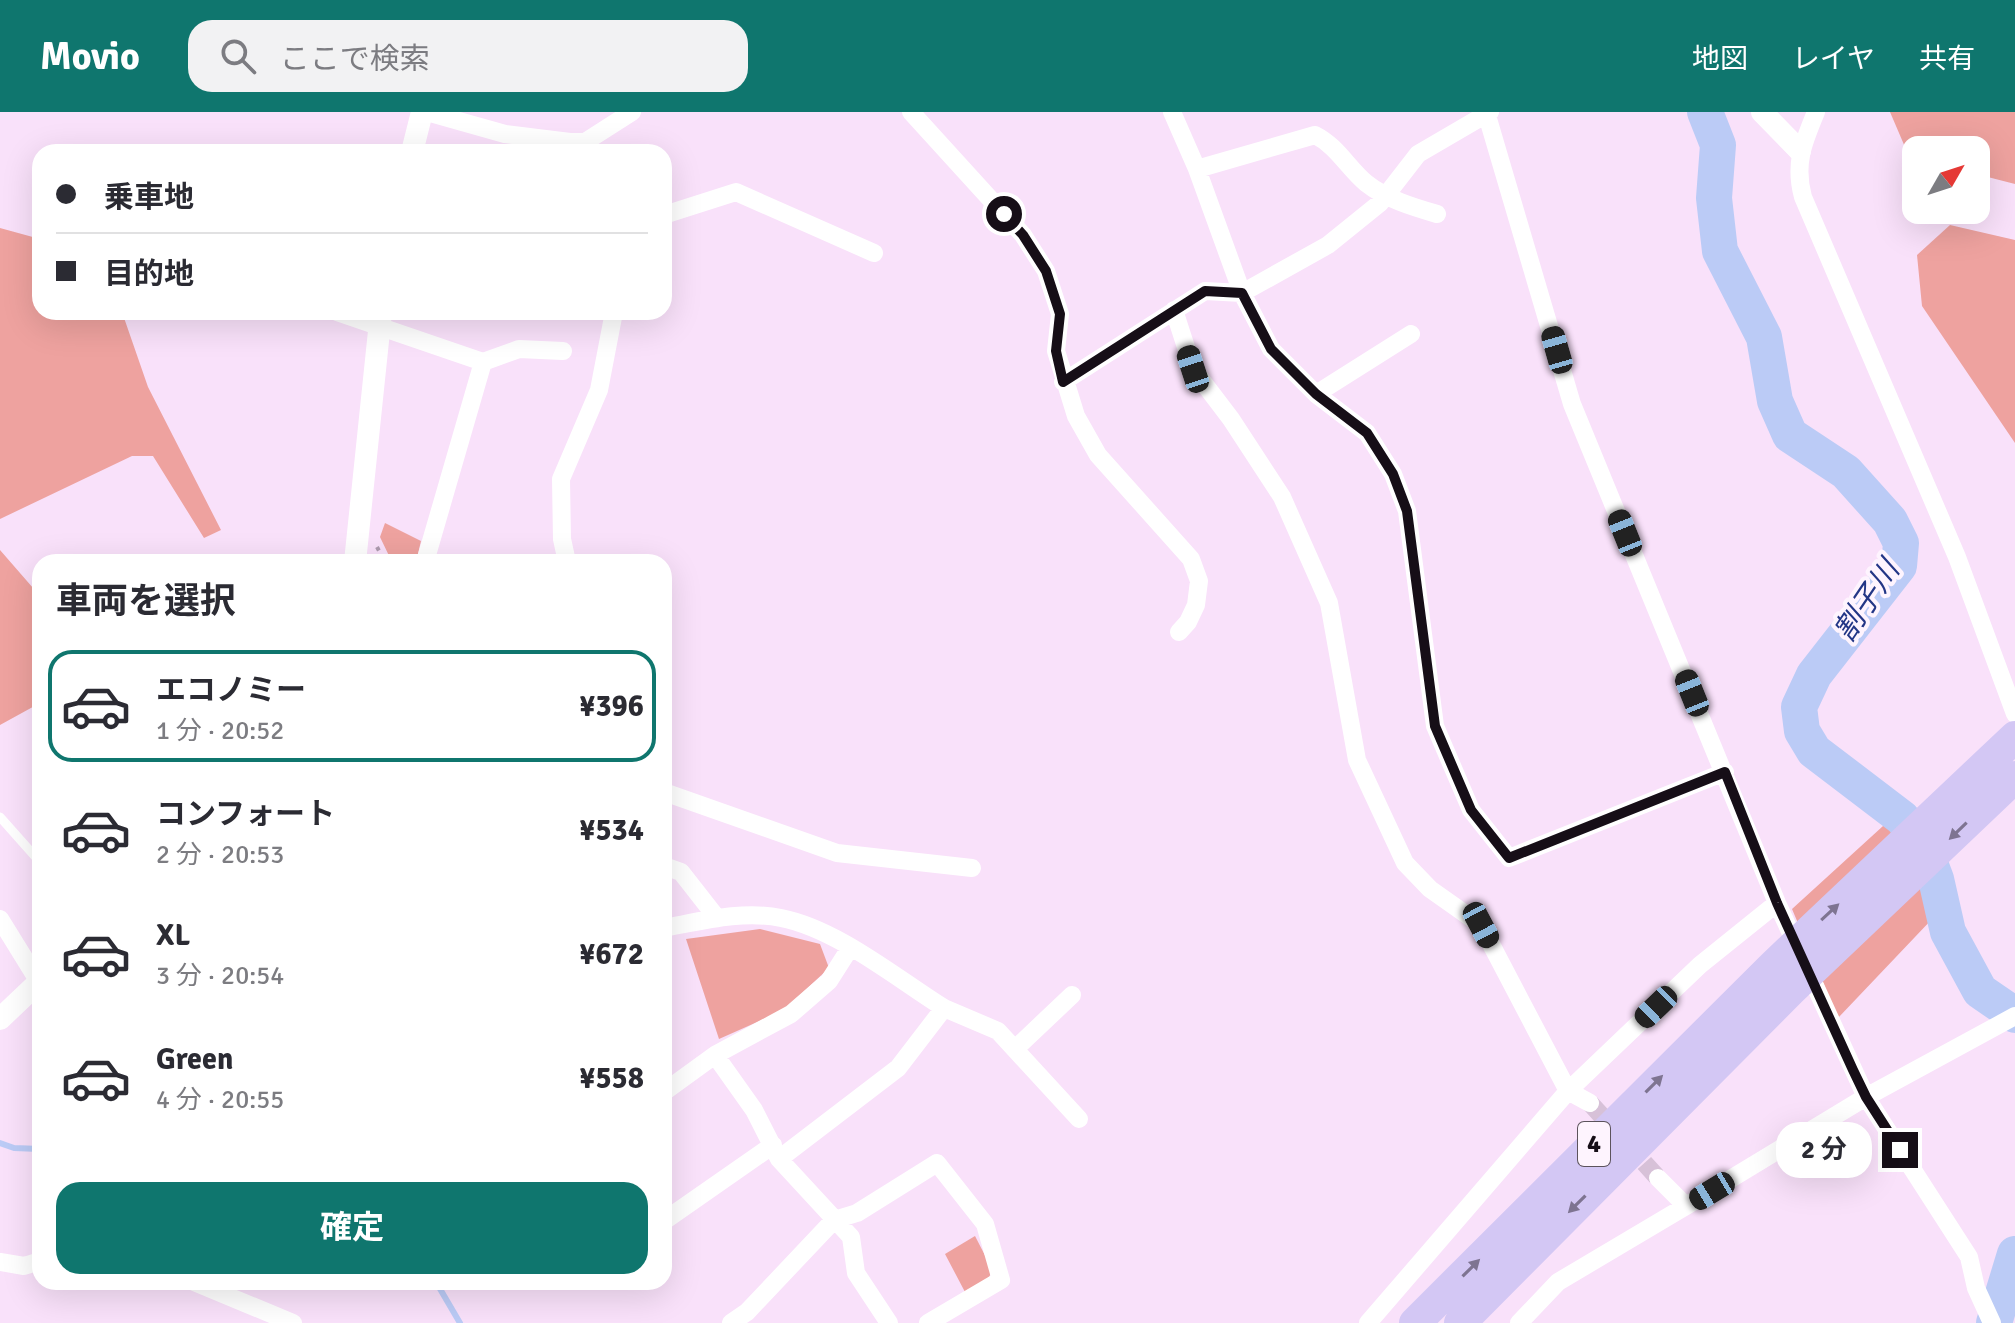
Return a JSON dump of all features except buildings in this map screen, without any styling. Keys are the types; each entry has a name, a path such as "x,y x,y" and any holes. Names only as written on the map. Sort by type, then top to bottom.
{"highway":[{"name":"4","path":"1460,1323 1782,978 2015,737"},
{"name":"4","path":"1415,1323 1782,978 2015,777"}],"street":[{"path":"414,144 424,112 505,134 558,144"},
{"path":"581,144 632,112"},
{"path":"911,112 1023,235 1046,271 1060,314 1056,351 1063,382 1076,416 1098,455 1191,559 1199,581 1196,605 1179,632"},
{"path":"1172,112 1197,169 1242,293 1271,349 1316,394 1367,433 1393,474 1407,511 1435,726 1471,810 1509,858 1725,772"},
{"path":"1762,112 1800,151"},
{"path":"1816,112 1800,151 1797,174 1803,197 1957,557 2015,714"},
{"path":"1063,382 1205,291 1242,293 1328,245 1387,195 1418,154 1487,113 1572,404 1777,903 1866,1097 1969,1257 1983,1319"},
{"path":"1197,169 1315,135 1328,141 1367,184 1405,205 1437,214"},
{"path":"672,212 736,192 874,253"},
{"path":"1174,310 1193,369 1231,419 1282,497 1329,603 1357,760 1405,863 1430,889 1481,925 1568,1091 1590,1103"},
{"path":"356,554 380,320 483,362 519,349 563,351"},
{"path":"565,554 562,539 561,479 599,390 612,320"},
{"path":"1316,394 1411,334"},
{"path":"427,554 483,362"},
{"path":"672,795 837,853 972,868"},
{"path":"672,869 681,872 717,918"},
{"path":"1368,1323 1568,1091 1700,965 1777,903"},
{"path":"672,926 717,918 781,918 813,927 944,1008 998,1031 1079,1119"},
{"path":"0,919 32,979"},
{"path":"672,1086 715,1055 791,1014 829,981 850,948"},
{"path":"0,1019 32,992"},
{"path":"1015,1049 1072,995"},
{"path":"672,1216 776,1152 898,1068 944,1008"},
{"path":"1519,1323 1558,1282 1866,1097 2013,1017"},
{"path":"715,1055 754,1110 776,1152 851,1237 856,1273 884,1316 865,1323"},
{"path":"731,1323 747,1312 834,1220 857,1213 937,1163 985,1224 1001,1280 928,1323"},
{"path":"1658,1178 1686,1206"},
{"path":"0,1262 24,1266 32,1264"},
{"path":"213,1290 293,1323"}],"lane":[{"path":"0,817 32,853"}],"shaded area":[{"path":"1890,112 2015,112 2015,184 1990,178 1990,136 1902,136 1902,140"},
{"path":"1950,225 2015,240 2015,443 1922,306 1917,255"},
{"path":"0,228 32,237 32,320 125,320 148,387 221,530 204,538 153,456 132,456 0,519"},
{"path":"385,523 421,541 418,554 388,554 380,537"},
{"path":"0,550 32,587 32,707 0,725"},
{"path":"1894,816 1921,864 1934,917 1838,1018 1792,909"},
{"path":"760,929 820,944 829,968 784,1010 719,1039 686,939"},
{"path":"975,1236 992,1269 988,1281 965,1292 945,1254"}],"waterway":[{"name":"割子川","path":"1705,112 1718,145 1714,198 1720,251 1764,337 1775,401 1790,435 1846,472 1890,521 1901,543 1899,566 1814,675 1799,707 1802,731 1814,751 1902,818 1922,842 1936,879 1948,932 1980,991 2015,1015"},
{"path":"0,1143 14,1148 32,1149"},
{"name":"割子川","path":"1994,1323 2015,1254"},
{"path":"441,1290 460,1323"}],"tunnel":[{"path":"1590,1103 1658,1178"}],"route":[{"path":"1004,214 1023,235 1046,271 1060,314 1056,351 1063,382 1205,291 1242,293 1271,349 1316,394 1367,433 1393,474 1407,511 1435,726 1471,810 1509,858 1725,772 1777,903 1853,1070 1866,1097 1900,1150"}]}
